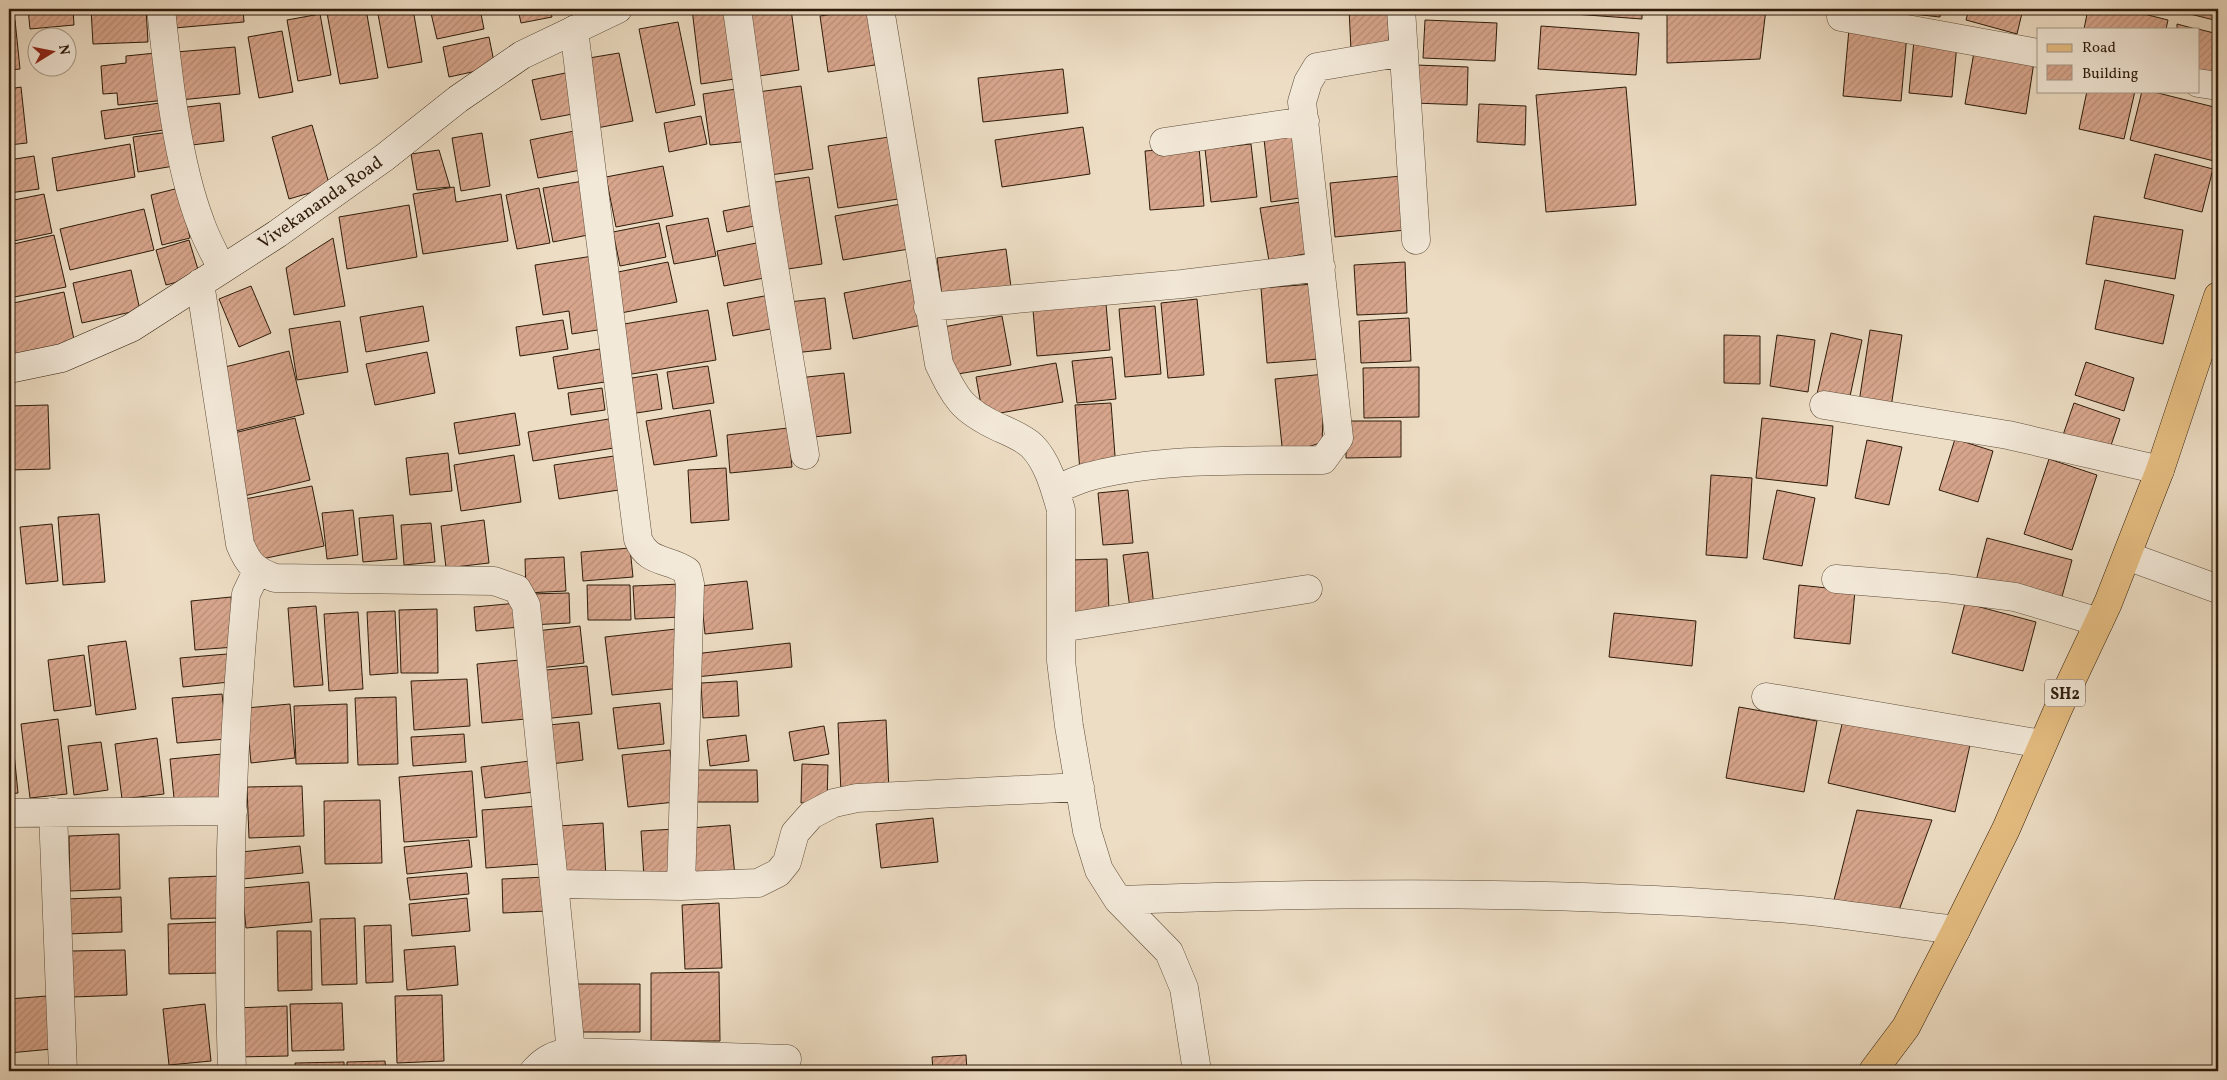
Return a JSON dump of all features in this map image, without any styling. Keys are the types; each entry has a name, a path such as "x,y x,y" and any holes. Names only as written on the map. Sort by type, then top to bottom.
{"main road":[{"name":"SH2","path":"1873,1071 1906,1026 2006,829 2126,556 2160,470 2218,296"}],"street":[{"path":"161,9 166,54 190,191 201,225 211,276 236,527 247,561 256,572 275,578 494,581 517,589 526,605 529,626 571,1052"},
{"name":"Vivekananda Road","path":"9,369 62,358 130,328 277,234 385,157 458,99 522,55 618,9"},
{"path":"737,9 765,212 805,455"},
{"path":"880,9 928,307 939,364 953,394 967,410 1032,446 1046,468 1055,490 1060,510 1062,670 1087,831 1099,870 1118,900 1169,952 1184,988 1196,1071"},
{"path":"1401,9 1416,240"},
{"path":"1841,17 2037,53"},
{"path":"574,30 638,539 642,549 650,556 676,564 687,571 690,584 681,886"},
{"path":"1055,490 1090,476 1122,470 1190,463 1323,460 1339,438 1302,102 1308,82 1317,67 1404,52"},
{"path":"2200,83 2218,86"},
{"path":"1164,142 1305,121"},
{"path":"928,307 1182,284 1321,267"},
{"path":"1824,406 2008,435 2160,470"},
{"path":"2126,556 2218,589"},
{"path":"232,1071 230,989 233,811 242,634 246,594 256,572"},
{"path":"1836,579 1945,588 2015,597 2098,622"},
{"path":"1061,628 1308,589"},
{"path":"1766,697 2042,744"},
{"path":"554,884 681,886 758,883 778,873 787,862 795,833 811,815 834,804 858,798 1080,787"},
{"path":"9,813 233,811"},
{"path":"53,812 63,1071"},
{"path":"1118,900 1305,893 1560,896 1716,903 1804,910 1956,930"},
{"path":"534,1071 543,1060 560,1053 571,1052 787,1059"}],"building":[{"path":"28,9 73,9 74,25 30,28"},
{"path":"91,9 146,9 148,42 93,44"},
{"path":"172,9 243,9 244,22 174,28"},
{"path":"350,9 366,9 378,78 340,84 327,13"},
{"path":"377,9 413,9 422,62 388,68"},
{"path":"430,9 480,9 484,29 437,39"},
{"path":"518,9 550,9 552,17 521,23"},
{"path":"692,9 732,9 741,78 701,84"},
{"path":"750,9 791,9 799,70 759,76"},
{"path":"867,9 875,65 828,72 820,16"},
{"path":"1349,9 1388,9 1389,48 1351,50"},
{"path":"1546,9 1642,9 1642,19 1546,12"},
{"path":"1667,9 1766,9 1760,59 1667,63"},
{"path":"1867,9 1941,9 1940,17"},
{"path":"1969,9 2023,9 2017,34 1966,20"},
{"path":"2088,9 2124,9 2168,20 2166,28 2084,28"},
{"path":"2183,9 2218,9 2218,21 2182,12"},
{"path":"320,14 331,75 298,81 287,20"},
{"path":"15,20 20,69 9,70 9,21"},
{"path":"1425,20 1497,23 1495,61 1423,58"},
{"path":"678,22 695,105 656,113 639,29"},
{"path":"2177,24 2192,28 2177,28"},
{"path":"1541,26 1639,33 1636,75 1538,69"},
{"path":"1849,29 1907,34 1901,101 1843,96"},
{"path":"2200,30 2218,34 2218,77 2200,73"},
{"path":"282,31 293,92 259,98 248,37"},
{"path":"489,37 495,67 449,77 443,47"},
{"path":"1914,40 1957,44 1952,97 1909,93"},
{"path":"235,47 240,94 180,100 176,52"},
{"path":"1974,52 2034,62 2026,114 1965,104"},
{"path":"156,53 166,100 118,105 117,93 103,94 101,66 126,63 126,56"},
{"path":"619,53 633,121 597,128 583,59"},
{"path":"1416,65 1468,67 1467,105 1414,103"},
{"path":"1063,69 1068,113 983,122 978,78"},
{"path":"570,72 578,113 541,120 532,80"},
{"path":"801,86 813,169 770,175 758,92"},
{"path":"21,87 27,143 9,145 9,89"},
{"path":"1626,87 1636,205 1546,212 1536,95"},
{"path":"743,88 750,141 710,145 703,94"},
{"path":"2087,92 2135,92 2124,139 2079,129"},
{"path":"2142,92 2154,92 2218,108 2218,162 2130,140"},
{"path":"160,103 164,130 105,139 101,111"},
{"path":"220,103 224,141 184,146 179,108"},
{"path":"1479,104 1526,106 1525,145 1477,142"},
{"path":"701,116 707,144 669,152 664,123"},
{"path":"312,125 330,187 289,199 272,137"},
{"path":"1083,127 1090,174 1002,187 995,140"},
{"path":"574,131 581,170 538,178 530,140"},
{"path":"169,132 174,166 138,172 133,137"},
{"path":"482,133 490,186 461,191 452,138"},
{"path":"1299,135 1307,197 1271,202 1264,139"},
{"path":"896,136 905,198 838,208 828,146"},
{"path":"130,144 135,177 57,191 52,158"},
{"path":"1251,144 1257,197 1211,202 1205,149"},
{"path":"1199,147 1204,206 1150,210 1145,151"},
{"path":"439,150 450,187 417,190 411,154"},
{"path":"2155,154 2213,169 2202,212 2144,198"},
{"path":"34,156 39,189 9,193 9,160"},
{"path":"663,166 673,216 616,227 606,177"},
{"path":"1401,176 1406,230 1335,237 1330,183"},
{"path":"809,177 822,264 781,270 769,183"},
{"path":"583,181 593,234 553,242 543,188"},
{"path":"454,187 456,202 501,194 508,241 423,254 413,194"},
{"path":"179,188 190,238 162,245 151,195"},
{"path":"539,188 550,243 517,249 506,195"},
{"path":"44,194 52,233 9,242 9,201"},
{"path":"1301,202 1309,253 1269,261 1260,208"},
{"path":"759,204 763,224 727,232 723,211"},
{"path":"901,204 909,249 843,260 835,216"},
{"path":"409,205 417,257 347,269 339,217"},
{"path":"144,209 154,250 70,270 60,229"},
{"path":"2094,216 2183,230 2175,279 2086,264"},
{"path":"708,218 716,256 674,264 666,226"},
{"path":"659,223 666,257 620,266 613,232"},
{"path":"54,235 66,287 9,298 9,245"},
{"path":"333,238 345,306 294,315 286,268"},
{"path":"189,240 200,276 166,285 156,250"},
{"path":"766,241 774,276 724,286 717,251"},
{"path":"1006,249 1011,287 942,296 937,258"},
{"path":"593,256 604,329 572,334 569,311 543,315 535,265"},
{"path":"668,262 677,302 621,313 613,273"},
{"path":"1405,262 1407,313 1357,315 1354,265"},
{"path":"131,270 140,310 82,323 73,283"},
{"path":"918,279 927,324 853,339 844,293"},
{"path":"2105,280 2174,295 2163,344 2095,329"},
{"path":"1314,284 1320,359 1267,363 1261,288"},
{"path":"251,286 271,333 239,347 219,299"},
{"path":"64,292 76,349 9,363 9,304"},
{"path":"775,294 781,327 733,336 727,303"},
{"path":"825,298 831,349 794,353 789,302"},
{"path":"1197,299 1204,375 1168,378 1161,303"},
{"path":"1106,304 1110,350 1037,356 1033,310"},
{"path":"423,306 429,341 366,352 360,317"},
{"path":"1155,306 1161,374 1125,377 1119,309"},
{"path":"708,310 716,360 626,375 618,325"},
{"path":"1002,316 1011,365 946,376 938,328"},
{"path":"1409,318 1411,361 1361,363 1359,321"},
{"path":"563,320 568,349 520,356 516,327"},
{"path":"340,321 348,372 297,380 289,329"},
{"path":"1870,330 1902,335 1890,414 1858,409"},
{"path":"1831,333 1862,340 1849,401 1817,394"},
{"path":"1724,335 1760,336 1760,384 1724,383"},
{"path":"1777,335 1815,340 1808,392 1770,386"},
{"path":"600,349 605,382 558,389 553,357"},
{"path":"289,351 304,414 232,432 217,369"},
{"path":"427,352 435,393 375,405 366,364"},
{"path":"1112,357 1116,399 1077,403 1072,361"},
{"path":"2086,362 2134,378 2124,411 2075,395"},
{"path":"1056,363 1063,402 983,416 976,377"},
{"path":"708,366 714,403 673,409 667,372"},
{"path":"1419,367 1419,417 1364,418 1363,368"},
{"path":"844,373 851,433 804,438 798,378"},
{"path":"657,374 662,409 624,415 619,380"},
{"path":"1325,374 1322,442 1283,456 1275,379"},
{"path":"602,388 605,410 571,415 568,393"},
{"path":"1111,403 1116,469 1080,472 1075,405"},
{"path":"2074,403 2120,419 2108,454 2062,438"},
{"path":"48,405 50,469 9,470 9,406"},
{"path":"710,410 717,456 654,465 646,421"},
{"path":"515,413 520,445 459,454 454,423"},
{"path":"295,418 310,480 244,496 230,434"},
{"path":"615,418 620,447 533,461 528,432"},
{"path":"1762,418 1833,426 1827,486 1756,478"},
{"path":"1346,421 1401,421 1401,457 1346,458"},
{"path":"788,428 792,467 730,473 727,435"},
{"path":"1955,439 1993,451 1978,502 1939,490"},
{"path":"1867,440 1902,447 1889,505 1855,498"},
{"path":"448,453 452,491 410,495 406,458"},
{"path":"514,455 521,502 461,511 454,465"},
{"path":"614,456 619,490 559,499 554,465"},
{"path":"2049,459 2097,475 2072,550 2024,534"},
{"path":"726,468 729,520 691,523 688,470"},
{"path":"1711,475 1752,478 1747,558 1706,555"},
{"path":"312,486 324,546 257,560 245,499"},
{"path":"1128,490 1133,543 1103,545 1098,493"},
{"path":"1777,490 1815,498 1802,566 1763,559"},
{"path":"353,510 358,555 327,559 322,513"},
{"path":"99,514 105,582 63,585 58,517"},
{"path":"393,515 397,559 363,562 359,518"},
{"path":"484,520 489,563 446,568 441,526"},
{"path":"431,523 435,562 404,565 401,525"},
{"path":"52,524 58,581 26,584 20,527"},
{"path":"1987,538 2072,560 2060,604 1976,581"},
{"path":"630,548 633,577 583,581 581,552"},
{"path":"1148,552 1154,607 1130,609 1123,555"},
{"path":"564,557 566,591 526,593 525,559"},
{"path":"1107,559 1109,611 1073,613 1070,560"},
{"path":"747,581 753,629 705,634 700,586"},
{"path":"681,584 683,617 635,619 633,586"},
{"path":"587,585 630,585 631,620 588,620"},
{"path":"1799,585 1855,591 1850,644 1794,638"},
{"path":"569,593 570,623 530,625 529,594"},
{"path":"231,597 235,647 195,650 191,601"},
{"path":"518,603 520,627 476,631 474,607"},
{"path":"1965,603 2036,622 2023,671 1952,653"},
{"path":"316,606 323,685 294,687 288,608"},
{"path":"437,609 438,673 401,673 399,610"},
{"path":"395,611 398,673 370,675 367,612"},
{"path":"358,612 363,689 329,691 324,614"},
{"path":"1614,613 1696,621 1692,666 1609,657"},
{"path":"580,626 584,663 540,668 536,631"},
{"path":"676,629 682,688 612,695 605,637"},
{"path":"126,641 136,709 96,715 88,646"},
{"path":"790,643 792,667 696,677 694,654"},
{"path":"227,654 229,682 183,687 180,658"},
{"path":"84,655 91,706 54,711 48,660"},
{"path":"520,660 526,719 482,723 477,664"},
{"path":"587,666 592,714 542,719 536,671"},
{"path":"467,679 470,726 414,730 411,681"},
{"path":"737,681 739,716 703,718 701,683"},
{"path":"222,694 227,739 177,743 172,698"},
{"path":"396,697 398,764 358,765 355,698"},
{"path":"660,703 664,744 618,749 613,708"},
{"path":"290,704 295,758 251,763 246,708"},
{"path":"347,704 348,763 296,764 294,706"},
{"path":"1739,707 1817,721 1804,792 1726,778"},
{"path":"1844,716 1970,745 1955,812 1828,783"},
{"path":"58,719 67,794 30,798 21,724"},
{"path":"886,720 889,791 841,793 838,723"},
{"path":"579,722 583,760 543,765 539,726"},
{"path":"824,726 829,754 794,761 789,732"},
{"path":"9,733 12,733 18,793 9,794"},
{"path":"464,734 466,762 413,766 411,737"},
{"path":"746,735 749,761 710,766 707,740"},
{"path":"157,738 164,794 122,799 115,744"},
{"path":"101,742 108,790 74,795 68,746"},
{"path":"670,750 675,802 628,807 622,755"},
{"path":"222,754 226,803 175,808 170,759"},
{"path":"530,761 534,792 485,798 481,767"},
{"path":"802,764 828,765 827,803 801,803"},
{"path":"694,770 757,770 758,802 695,802"},
{"path":"472,771 477,837 404,842 399,777"},
{"path":"302,786 304,836 249,838 247,787"},
{"path":"380,800 382,863 325,864 324,801"},
{"path":"538,806 541,864 486,868 482,810"},
{"path":"1857,810 1932,820 1898,913 1833,904"},
{"path":"933,818 938,862 881,868 876,824"},
{"path":"603,823 606,878 562,880 558,826"},
{"path":"730,825 735,876 695,879 690,828"},
{"path":"675,829 677,876 644,878 641,831"},
{"path":"119,834 120,889 70,891 69,836"},
{"path":"469,840 472,867 407,874 404,847"},
{"path":"300,846 303,873 243,879 241,852"},
{"path":"467,873 469,894 410,900 407,878"},
{"path":"221,876 222,918 171,919 169,878"},
{"path":"547,877 548,911 503,913 502,879"},
{"path":"309,882 312,922 246,928 242,888"},
{"path":"121,897 122,932 66,934 65,899"},
{"path":"467,898 470,931 412,936 409,904"},
{"path":"719,903 722,968 685,969 682,905"},
{"path":"355,918 357,984 322,985 320,919"},
{"path":"219,922 221,973 169,974 168,924"},
{"path":"391,925 393,982 366,983 364,926"},
{"path":"277,931 311,931 312,990 278,991"},
{"path":"455,946 458,985 407,990 404,950"},
{"path":"125,950 127,995 72,997 71,951"},
{"path":"719,972 720,1041 651,1041 651,973"},
{"path":"570,984 640,984 640,1032 570,1032"},
{"path":"442,995 444,1061 397,1063 395,996"},
{"path":"47,996 52,1049 9,1053 9,999"},
{"path":"342,1003 344,1050 292,1051 290,1004"},
{"path":"205,1004 211,1061 169,1065 163,1009"},
{"path":"287,1006 288,1056 235,1057 234,1008"},
{"path":"966,1055 967,1071 933,1071 932,1057"},
{"path":"385,1061 386,1071 347,1071 347,1062"},
{"path":"344,1062 344,1071 296,1071 295,1063"},
{"path":"47,1067 47,1071 9,1071"},
{"path":"438,1068 438,1071 395,1071 395,1070"},
{"path":"211,1070 211,1071 170,1071"}]}
